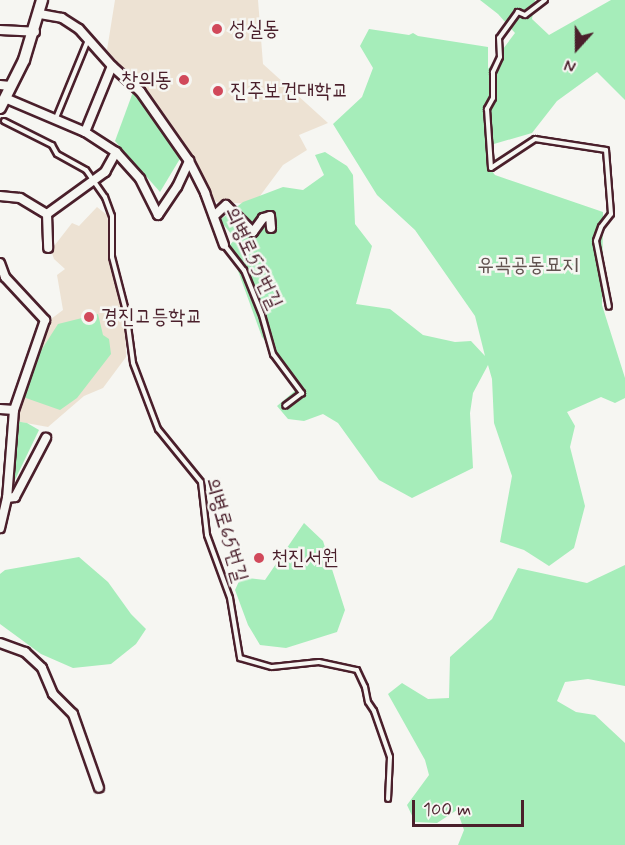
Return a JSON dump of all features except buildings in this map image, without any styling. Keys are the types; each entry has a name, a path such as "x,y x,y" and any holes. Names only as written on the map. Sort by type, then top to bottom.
{"street":[{"path":"42,0 35,32 5,86 2,103 56,118 85,132 116,152 140,179 158,214 177,187 189,161"},
{"name":"의병로55번길","path":"40,14 62,18 79,29 112,66 140,91 189,161 214,216 224,245"},
{"path":"0,30 35,32"},
{"path":"85,132 112,66"},
{"path":"47,214 105,172 116,152"},
{"path":"0,196 20,198 47,214"},
{"path":"214,216 226,205 253,232 263,218 270,216 271,228"},
{"path":"47,214 48,248"},
{"path":"0,263 2,279 45,320 14,410 7,498 0,528"},
{"path":"0,409 14,410"},
{"path":"7,498 15,497 46,438"},
{"path":"0,643 25,652 42,668 53,694 73,714 99,788"}],"lane":[{"path":"545,0 525,15 518,12 499,38 500,57 493,72 493,98 487,109 491,168 535,139 606,150 611,214 601,227 596,241 609,307"},
{"path":"56,118 88,40"},
{"name":"의병로65번길","path":"4,121 52,145 57,154 86,170 105,197 112,216 112,257 126,311 133,363 158,429 201,482 207,536 230,598 240,658 272,667 320,662 357,670 390,757 388,800"},
{"name":"의병로55번길","path":"224,245 244,270 262,315 273,354 302,393 285,406"}],"shaded area":[{"name":"진주보건대학교","path":"115,0 258,0 263,64 328,123 299,135 307,150 283,165 254,204 216,202 168,119 107,50"},
{"name":"경진고등학교","path":"97,207 107,215 125,315 126,357 103,388 84,396 48,427 15,421 30,369 51,319 63,310 57,275 65,269 54,259 51,250 72,223 79,226"}],"green space":[{"name":"유곡공동묘지","path":"480,0 535,0 532,19 549,35 611,0 625,0 625,100 597,72 557,101 532,133 487,146 487,165 495,175 603,212 602,305 625,378 625,398 615,403 601,397 567,412 575,426 570,447 585,506 574,548 549,566 524,550 500,542 512,476 494,423 492,379 488,365 473,393 470,413 473,468 412,498 379,480 338,423 323,414 304,421 288,419 277,406 297,389 294,376 262,337 229,246 235,239 220,220 243,202 283,187 303,190 324,175 315,155 325,152 347,166 353,175 355,224 372,246 356,304 390,309 423,335 455,342 471,341 485,356 475,316 415,230 377,195 333,124 362,97 373,68 360,46 369,29 409,35 413,33 418,36 488,47 488,69 515,33 498,14"},
{"path":"133,92 181,157 160,192 115,141"},
{"path":"98,314 103,335 109,339 111,354 77,398 60,410 23,397 35,360 58,324"},
{"path":"15,421 27,423 39,430 12,486"},
{"path":"304,523 323,541 345,610 337,632 286,648 260,645 248,625 235,590 241,577 265,580"},
{"path":"79,557 108,582 131,614 146,629 136,644 111,664 73,668 41,654 0,624 0,574 5,570"},
{"path":"625,565 625,686 588,679 565,682 557,701 576,712 595,715 625,743 625,845 458,845 464,830 457,810 437,823 415,822 407,805 429,775 425,760 388,694 402,683 428,699 449,698 450,657 492,619 518,568 587,583"}],"place":[{"name":"성실동","path":"217,29"},
{"name":"창의동","path":"184,80"},
{"name":"진주보건대학교","path":"218,91"},
{"name":"경진고등학교","path":"89,317"},
{"name":"천진서원","path":"259,558"}]}
